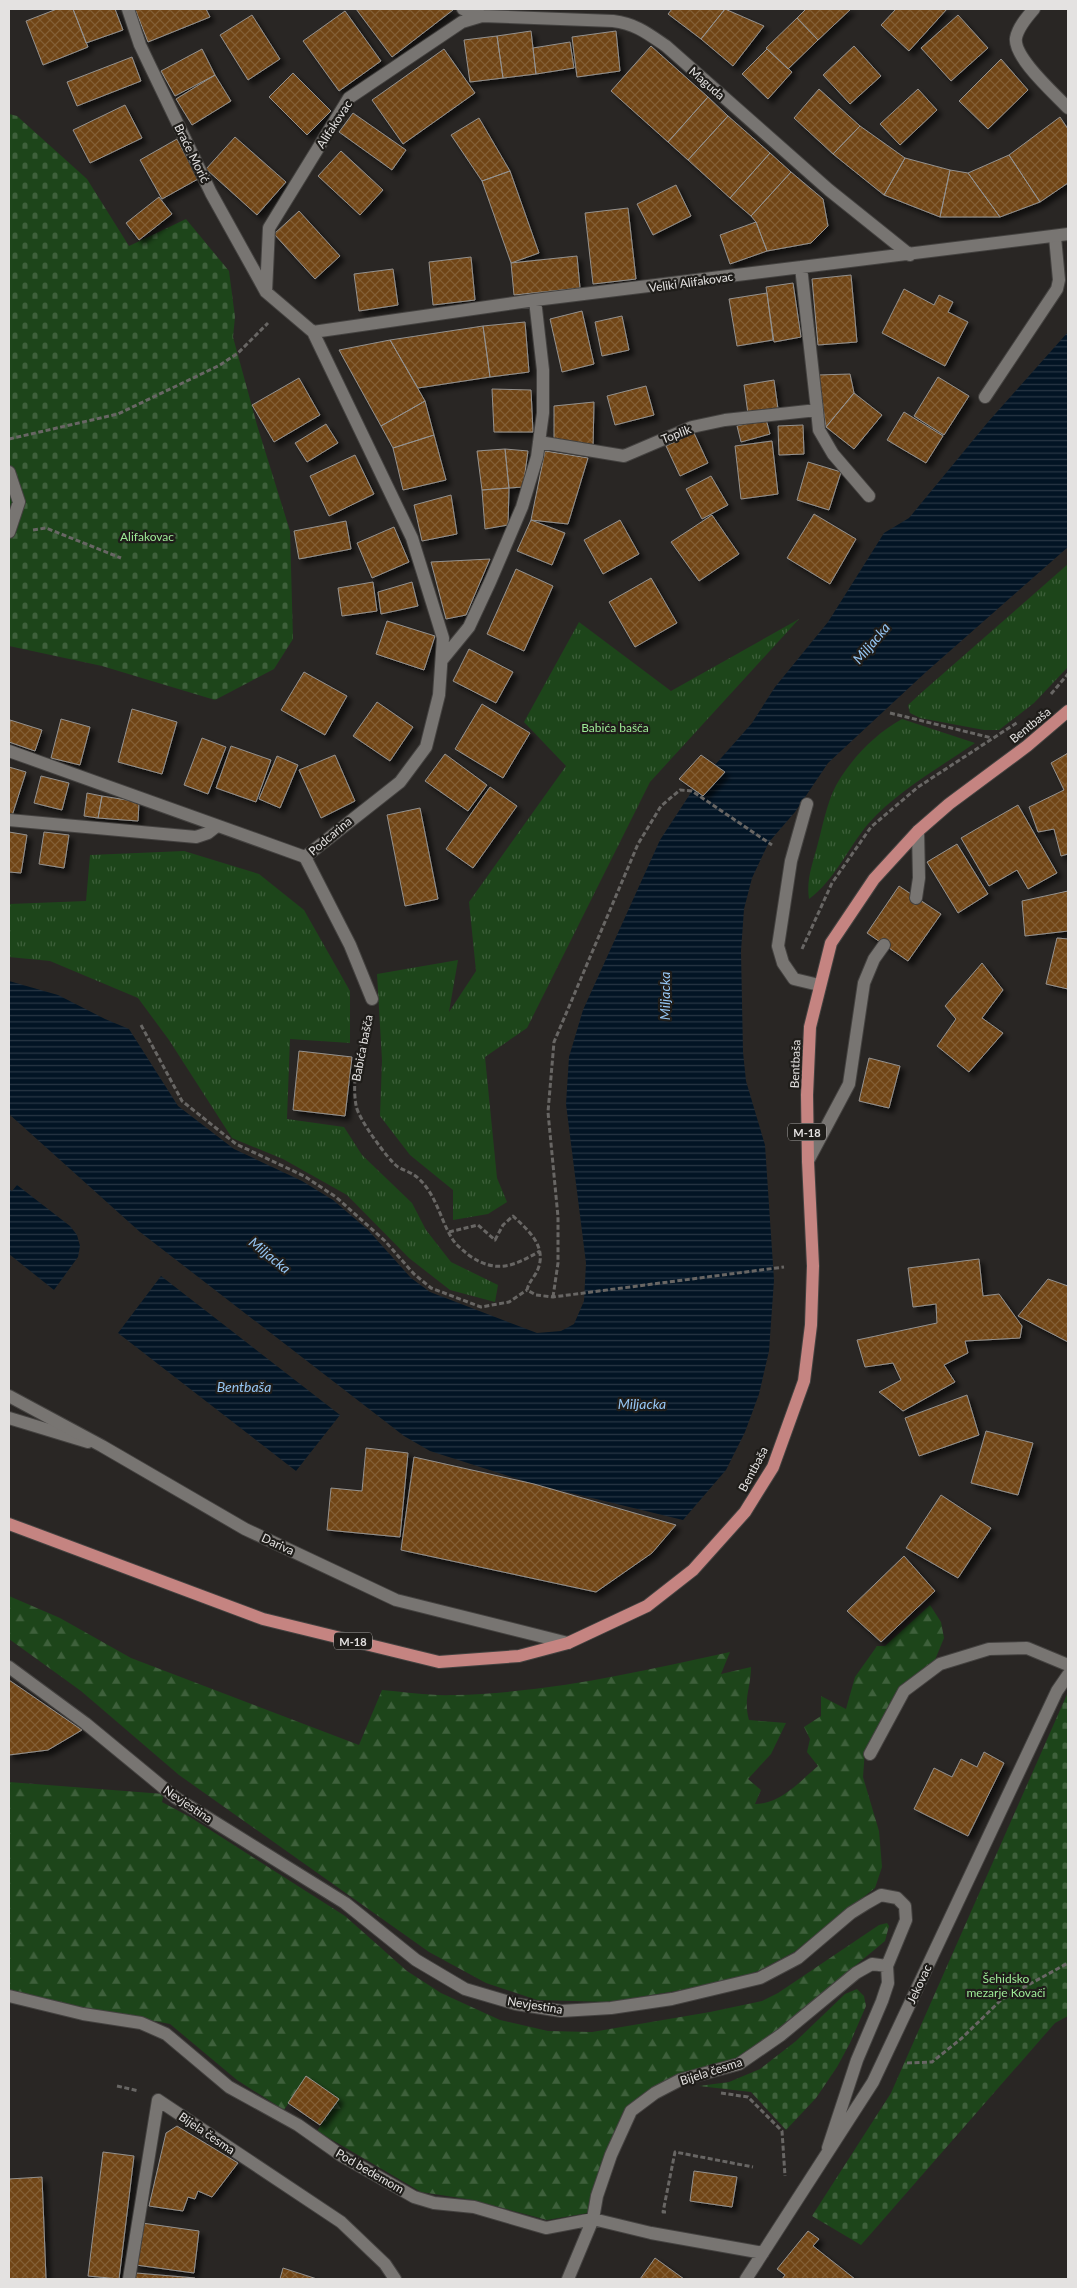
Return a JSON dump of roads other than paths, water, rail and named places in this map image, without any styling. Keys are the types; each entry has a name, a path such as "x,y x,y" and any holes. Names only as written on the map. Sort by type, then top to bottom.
{"main road":[{"name":"Bentbaša","path":"9,1524 263,1619 439,1662 519,1656 568,1643 647,1606 693,1570 744,1512 773,1467 804,1381 811,1326 813,1266 807,1095 810,1027 831,943 853,907 874,879 918,831 949,804 1027,746 1068,711"}],"street":[{"name":"Braće Morić","path":"128,9 140,45 207,184 266,292"},
{"name":"Maguda","path":"463,9 482,16 613,21 629,23 643,30 666,46 829,190 910,255"},
{"path":"1034,9 1022,24 1016,37 1016,48 1068,108"},
{"name":"Alifakovac","path":"266,292 268,228 349,98 462,22 482,16"},
{"name":"Veliki Alifakovac","path":"313,332 535,300 1068,234"},
{"path":"985,397 1057,289 1059,280 1055,237"},
{"path":"801,267 819,430 832,454 869,496"},
{"path":"266,292 313,332"},
{"path":"442,660 469,627 490,582 522,507 539,442 543,413 543,370 535,300"},
{"name":"Podcarina","path":"9,751 305,857 400,782 426,746 439,696 443,638 412,538 313,332"},
{"name":"Toplik","path":"539,442 624,456 692,427 725,420 817,410"},
{"path":"9,472 19,502 9,532"},
{"path":"807,804 790,861 778,946 783,963 794,979 819,985"},
{"path":"9,820 196,837 208,834 217,826"},
{"path":"916,898 919,878 918,831"},
{"name":"Babića bašča","path":"305,857 350,945 372,999"},
{"path":"808,1161 849,1084 864,983 874,959 884,945"},
{"name":"Dariva","path":"9,1396 102,1446 245,1529 396,1600 568,1643"},
{"path":"9,1418 102,1446"},
{"path":"9,1518 26,1529"},
{"path":"870,1754 904,1691 940,1664 989,1649 1027,1648 1068,1665"},
{"name":"Nevjestina","path":"9,1667 86,1723 176,1798 346,1903 416,1960 465,1989 516,2004 561,2011 610,2008 718,1989 760,1978 798,1958 850,1913 882,1895 897,1898 905,1906 906,1920 887,1966 888,1983 857,2060 828,2148"},
{"name":"Jekovac","path":"746,2279 828,2148 873,2082 1058,1691 1068,1675"},
{"name":"Bijela česma","path":"568,2279 593,2219 597,2196 611,2155 630,2111 655,2093 680,2080 739,2064 776,2039 856,1972 872,1964 887,1966"},
{"name":"Pod bedemom","path":"9,1996 65,2010 141,2023 166,2034 229,2087 298,2125 342,2156 414,2197 434,2203 474,2207 546,2228 593,2219 651,2233 763,2253"},
{"name":"Bijela česma","path":"129,2279 158,2100 341,2222 385,2264 395,2279"}],"water":[{"name":"Miljacka","path":"1068,332 1068,547 926,672 828,763 795,812 769,842 752,878 744,909 741,951 743,1052 746,1081 765,1145 774,1280 769,1351 759,1394 745,1432 726,1470 683,1520 534,1484 430,1451 404,1436 140,1232 9,1114 9,981 58,995 129,1029 178,1106 234,1149 302,1181 333,1200 368,1230 411,1278 430,1292 537,1333 561,1331 574,1324 584,1301 586,1263 566,1104 569,1057 583,1010 660,840 692,791 752,723 775,687 828,622 884,533 909,518 988,422"},
{"path":"17,1185 70,1226 77,1235 80,1246 78,1257 54,1290 9,1254 9,1189 12,1191"},
{"name":"Bentbaša","path":"161,1276 340,1415 296,1471 118,1333"}],"park label":[{"name":"Šehidsko mezarje Kovači","path":"1006,1985"}]}
